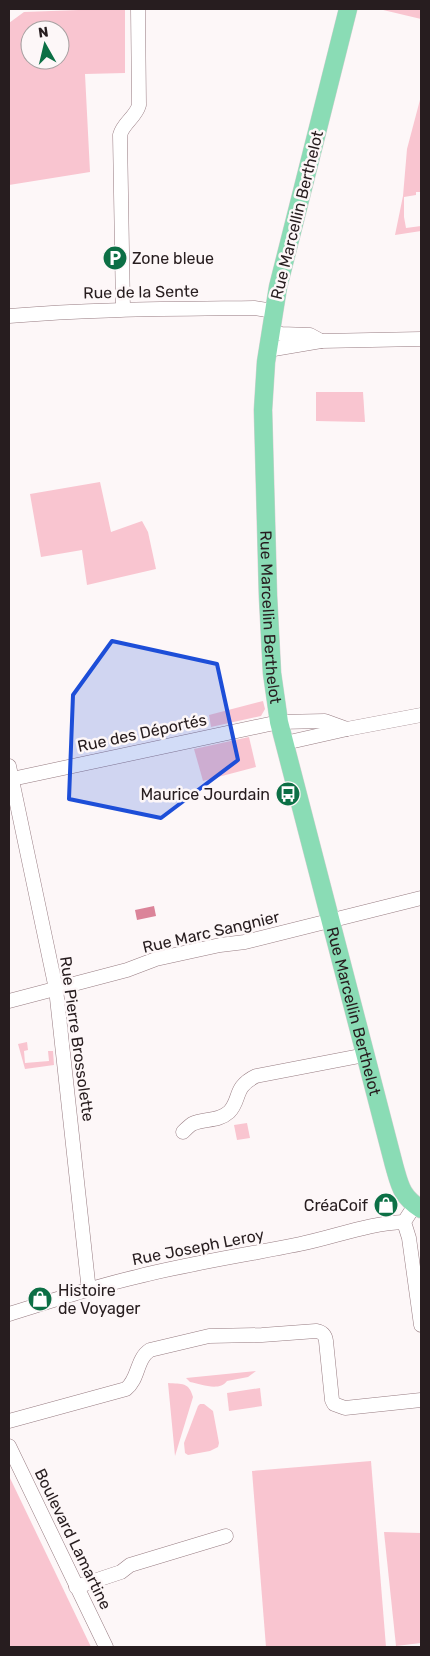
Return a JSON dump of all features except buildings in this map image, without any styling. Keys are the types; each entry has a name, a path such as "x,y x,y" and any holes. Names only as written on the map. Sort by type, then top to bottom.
{"main road":[{"name":"Rue Marcellin Berthelot","path":"348,9 270,329 263,410 270,650 279,722 398,1180 408,1200 418,1207"}],"street":[{"path":"123,309 120,135 139,105 138,9"},
{"name":"Rue de la Sente","path":"9,316 123,309 254,308 273,311"},
{"path":"270,329 281,334 310,335 320,341"},
{"path":"268,350 320,341 421,339"},
{"path":"285,743 421,715"},
{"name":"Rue des Déportés","path":"10,772 279,722 325,721 346,729"},
{"name":"Rue Pierre Brossolette","path":"10,772 56,989 88,1282 91,1290"},
{"name":"Rue Marc Sangnier","path":"9,1001 127,970 156,959 220,945 245,942 421,898"},
{"path":"183,1132 191,1125 216,1119 227,1113 233,1106 241,1088 249,1079 256,1076 365,1055"},
{"path":"418,1207 402,1224 408,1238 421,1325"},
{"name":"Rue Joseph Leroy","path":"9,1314 135,1277 329,1238 352,1231 402,1224"},
{"path":"9,1421 126,1390 132,1385 142,1358 150,1350 210,1336 322,1332 326,1341 334,1404 345,1408 421,1400"},
{"name":"Boulevard Lamartine","path":"9,1446 106,1647"},
{"path":"76,1587 121,1572 130,1565 226,1536"}],"highlighted area":[{"path":"112,641 217,664 238,760 161,818 69,799 73,695"}],"shaded area":[{"path":"125,9 125,73 85,74 90,172 9,185 9,23 24,12"},
{"path":"379,9 421,9 421,19"},
{"path":"421,96 421,192 404,197 404,217 406,228 421,226 421,231 395,235 403,196 407,149"},
{"path":"316,392 363,392 365,422 316,421"},
{"path":"100,482 111,532 142,521 148,532 156,569 87,585 82,550 41,557 30,494"},
{"path":"263,701 265,709 261,716 211,727 209,715"},
{"path":"249,737 256,767 203,781 194,749"},
{"path":"154,906 156,916 137,920 135,910"},
{"path":"27,1042 28,1050 24,1051 25,1063 49,1061 48,1051 53,1051 54,1065 25,1069 18,1044"},
{"path":"247,1123 250,1138 237,1140 234,1125"},
{"path":"256,1371 248,1377 227,1381 215,1387 190,1382 186,1378"},
{"path":"168,1383 187,1386 193,1397 175,1456"},
{"path":"260,1388 262,1406 229,1411 227,1393"},
{"path":"200,1404 204,1404 213,1411 219,1443 218,1447 210,1451 188,1455 185,1453 184,1443"},
{"path":"371,1461 386,1647 266,1647 252,1471"},
{"path":"9,1476 91,1647 9,1647"},
{"path":"384,1532 421,1533 421,1643 396,1646"}],"place":[{"name":"Zone bleue","path":"115,258"},
{"name":"Maurice Jourdain","path":"288,794"},
{"name":"CréaCoif","path":"386,1205"},
{"name":"Histoire de Voyager","path":"40,1299"}]}
